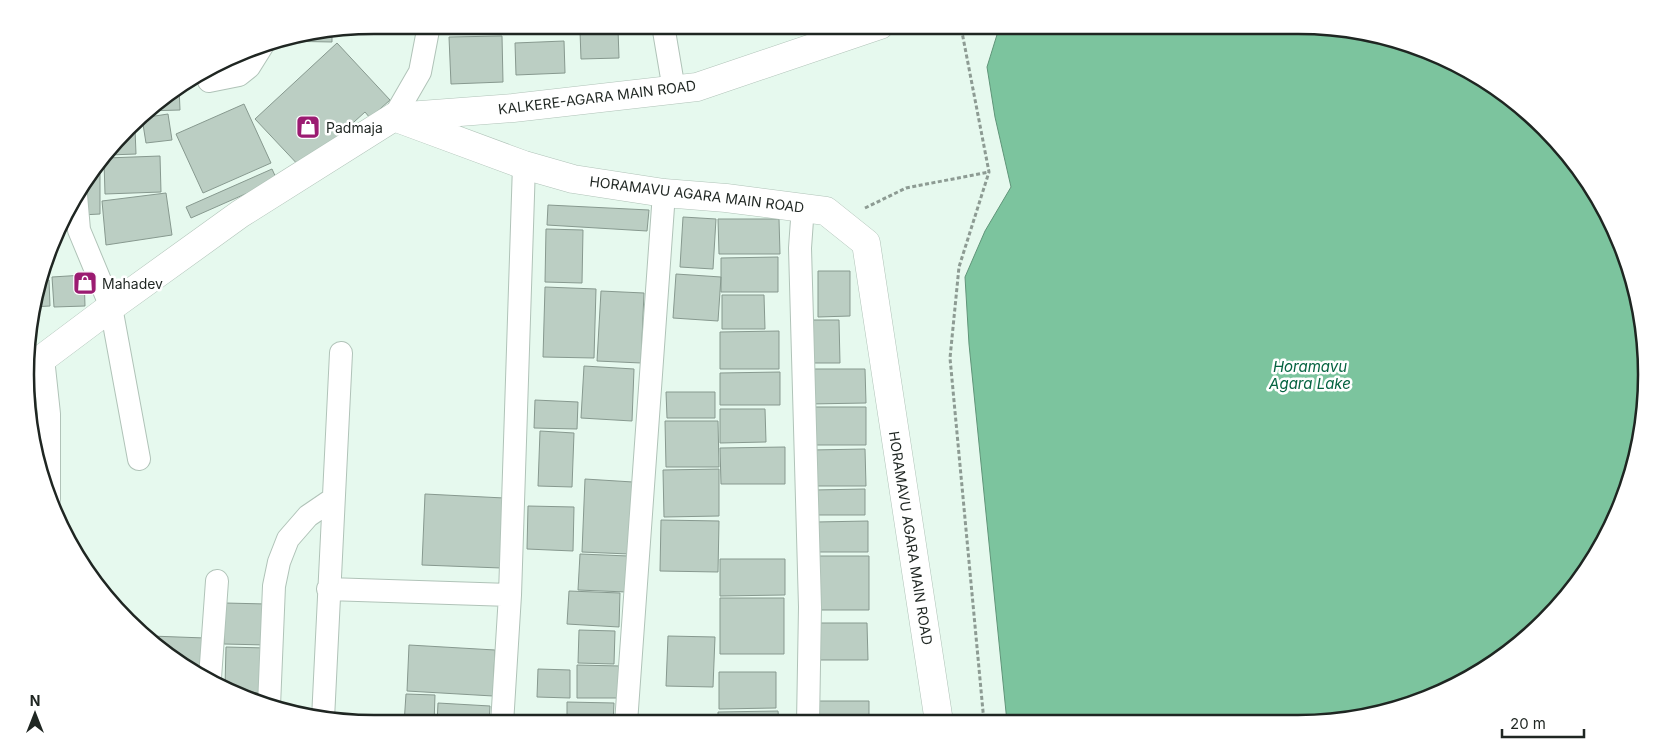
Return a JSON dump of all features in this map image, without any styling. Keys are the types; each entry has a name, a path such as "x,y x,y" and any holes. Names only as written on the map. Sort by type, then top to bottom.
{"street":[{"path":"49,475 49,414 36,363 240,214 394,117 420,72 427,34"},
{"path":"664,34 674,90"},
{"name":"KALKERE-AGARA MAIN ROAD","path":"394,117 513,108 697,87 853,34"},
{"path":"209,81 239,75 249,67 256,55"},
{"name":"HORAMAVU AGARA MAIN ROAD","path":"394,117 524,164 573,179 664,193 826,210 866,243 938,715"},
{"path":"503,715 510,595 524,164"},
{"path":"627,715 664,193"},
{"path":"802,206 800,248 810,607 808,715"},
{"path":"77,208 79,230 111,307 139,459"},
{"path":"323,711 340,353"},
{"path":"269,698 274,586 279,562 288,539 308,516 333,499"},
{"path":"210,673 217,581"},
{"path":"328,589 510,595"}],"path":[{"path":"962,34 989,172 959,267 950,358 983,715"},
{"path":"838,221 906,188 989,172"}],"water":[{"name":"Horamavu Agara Lake","path":"997,34 1320,34 1386,45 1428,60 1468,79 1522,118 1568,167 1593,204 1603,224 1627,286 1638,352 1638,397 1632,441 1620,484 1593,545 1554,599 1522,631 1468,670 1407,697 1364,709 1320,715 1006,715 969,344 965,277 985,231 1011,187 995,117 987,67"}],"building":[{"path":"580,34 618,34 619,58 581,59"},
{"path":"502,36 503,82 451,84 449,37"},
{"path":"332,37 332,42 302,41"},
{"path":"564,41 565,73 516,75 515,43"},
{"path":"337,43 390,100 370,118 365,112 302,169 255,119"},
{"path":"179,95 180,110 159,111"},
{"path":"244,104 271,163 203,193 176,134"},
{"path":"168,114 172,140 146,143 143,125 152,116"},
{"path":"135,133 136,154 114,155"},
{"path":"160,156 161,192 105,194 104,167 112,158"},
{"path":"272,169 277,180 191,218 186,207"},
{"path":"100,173 100,214 81,215 80,202"},
{"path":"166,193 172,235 106,245 102,201"},
{"path":"548,205 649,210 647,231 547,225"},
{"path":"683,217 716,219 713,269 680,267"},
{"path":"718,219 779,219 780,254 719,254"},
{"path":"546,229 583,230 582,283 545,282"},
{"path":"778,257 778,292 721,292 721,258"},
{"path":"818,271 850,271 850,316 818,317"},
{"path":"676,274 721,277 718,321 673,318"},
{"path":"84,275 85,306 54,307 52,277"},
{"path":"47,280 49,280 50,306 40,307"},
{"path":"545,287 596,289 594,358 543,357"},
{"path":"601,291 644,293 641,363 597,361"},
{"path":"722,295 764,295 765,329 722,329"},
{"path":"811,320 839,320 840,363 811,363"},
{"path":"779,331 779,369 720,369 720,332"},
{"path":"584,366 634,369 632,421 581,418"},
{"path":"809,369 865,369 866,403 809,404"},
{"path":"780,372 780,405 720,405 720,373"},
{"path":"666,392 715,392 715,418 667,418"},
{"path":"535,400 578,402 577,429 534,428"},
{"path":"811,407 866,407 866,445 811,445"},
{"path":"720,409 765,409 766,442 720,443"},
{"path":"665,421 718,421 719,467 666,467"},
{"path":"540,431 574,433 572,487 538,486"},
{"path":"785,447 785,484 721,484 720,448"},
{"path":"865,449 866,486 812,486 812,450"},
{"path":"719,469 719,516 664,517 663,470"},
{"path":"585,479 633,482 629,554 582,552"},
{"path":"865,489 865,515 814,515 814,490"},
{"path":"425,494 504,498 501,568 422,565"},
{"path":"528,506 574,507 573,551 527,549"},
{"path":"661,520 719,521 718,572 660,571"},
{"path":"868,521 868,552 816,552 816,522"},
{"path":"580,554 628,556 626,592 578,590"},
{"path":"816,556 869,556 869,610 816,610"},
{"path":"720,559 785,559 785,595 720,596"},
{"path":"569,591 620,593 619,627 567,624"},
{"path":"720,598 784,598 784,654 720,654"},
{"path":"225,603 266,604 266,645 224,644"},
{"path":"811,623 867,623 868,660 811,660"},
{"path":"579,630 615,631 614,664 578,663"},
{"path":"156,636 205,638 202,669"},
{"path":"668,636 715,637 713,687 666,686"},
{"path":"409,645 495,650 493,696 407,691"},
{"path":"226,647 266,648 264,693 254,693 225,681"},
{"path":"577,665 620,666 620,698 577,698"},
{"path":"538,669 570,670 570,698 537,697"},
{"path":"719,672 776,672 776,708 719,709"},
{"path":"406,694 435,695 434,715 405,715"},
{"path":"815,701 869,701 869,715 815,715"},
{"path":"567,702 614,703 613,715 567,715"},
{"path":"438,703 490,706 490,715 437,715"},
{"path":"778,711 778,715 718,715 718,712"}],"place":[{"name":"Padmaja","path":"308,127"},
{"name":"Mahadev","path":"85,283"}]}
